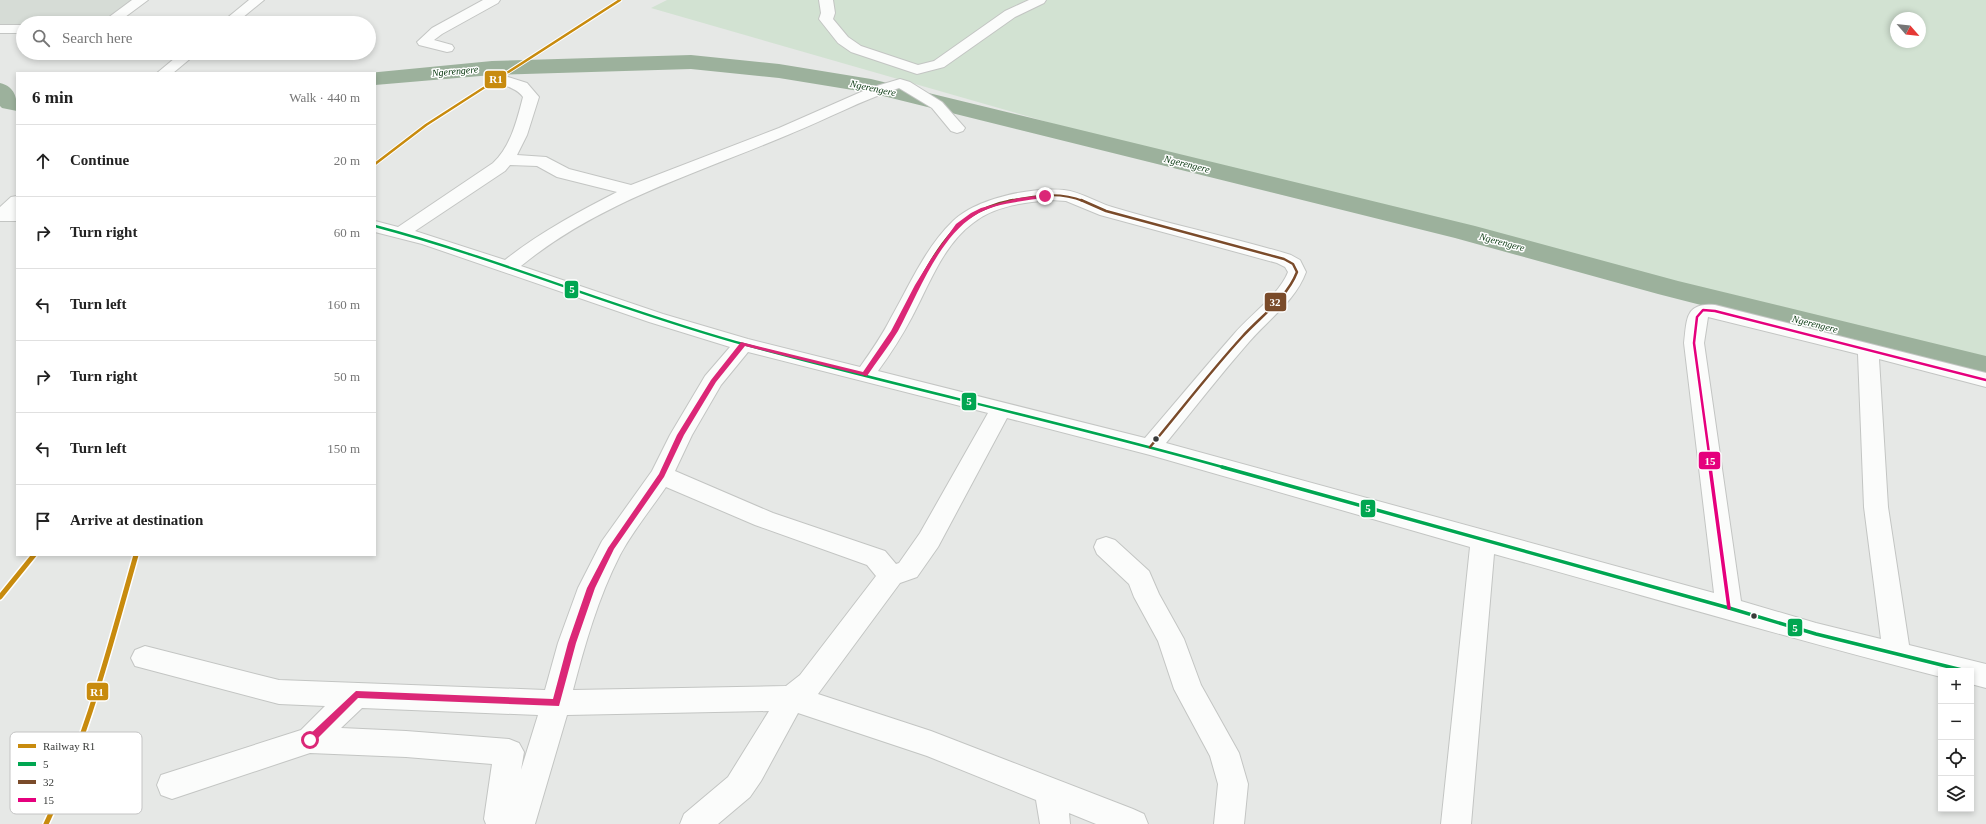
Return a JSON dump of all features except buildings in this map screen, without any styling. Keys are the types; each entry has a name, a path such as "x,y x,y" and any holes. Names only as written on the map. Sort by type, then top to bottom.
{"street":[{"path":"118,16 141,0"},
{"path":"237,16 257,0"},
{"path":"446,48 424,42 426,38 437,31 493,0"},
{"path":"826,0 828,13 826,19 843,40 850,46 907,68 925,70"},
{"path":"508,267 524,254 577,220 632,191 785,131 875,91 900,83 939,64 1015,11 1026,8 1039,0"},
{"path":"0,29 16,29"},
{"path":"165,72 181,60"},
{"path":"402,232 499,167 507,160 526,113 530,97 527,90 520,84 508,81"},
{"path":"900,83 937,105 957,128"},
{"path":"507,160 540,161 563,173 632,191"},
{"path":"865,375 894,332 931,262 958,226 973,214 983,209 1005,203 1045,196 1065,195 1101,209 1218,239 1284,259 1293,264 1297,272 1292,283 1242,337 1150,447"},
{"path":"0,216 16,202"},
{"path":"0,216 16,216"},
{"path":"376,226 402,232 656,318 743,344 1150,447 1483,541 1729,608 1816,634 1954,668"},
{"path":"1729,608 1694,343 1697,317 1703,310 1716,311 1986,380"},
{"path":"520,824 572,643 591,588 611,548 662,475 681,435 713,381 743,344"},
{"path":"1868,351 1876,507 1897,654"},
{"path":"695,824 739,787 750,771 791,698 810,684 891,576 908,570 929,540 1001,409"},
{"path":"662,475 764,519 876,558 891,576"},
{"path":"1456,824 1483,541"},
{"path":"1106,547 1140,578 1147,597 1171,639 1188,689 1224,753 1233,784 1229,824"},
{"path":"145,658 279,692 556,703 791,698 931,744 1133,824"},
{"path":"1974,673 1986,676"},
{"path":"310,740 356,695"},
{"path":"172,785 310,740 406,744 541,753"},
{"path":"502,824 499,819 510,752"},
{"path":"1050,791 1055,824"}],"shaded area":[{"path":"0,0 133,0 109,16 16,16 16,26 0,26"}],"green space":[{"path":"667,0 1986,0 1986,382 1228,174 651,8"}],"waterway":[{"name":"Ngerengere","path":"376,78 492,68 691,62 779,71 871,86 1465,232 1669,288 1986,367"},
{"name":"Ngerengere","path":"0,90 10,103 16,104"}],"rail line":[{"name":"R1","path":"376,163 426,125 620,0"},
{"name":"R1","path":"0,597 33,556"},
{"name":"R1","path":"83,732 98,690 136,556"},
{"name":"R1","path":"46,824 51,814"}],"transit line":[{"name":"32","path":"865,375 888,341 939,250 958,226 967,218 979,211 1022,198 1051,195 1068,196 1079,199 1106,211 1240,246 1284,259 1293,264 1297,272 1294,280 1283,294 1242,337 1150,447"},
{"name":"5","path":"376,226 428,240 656,318 743,344 1150,447 1483,541 1729,608 1816,634 1954,668"},
{"name":"15","path":"1729,608 1694,343 1697,317 1703,310 1715,311 1986,380"}],"route":[{"path":"310,740 356,695 556,703 572,643 591,588 611,548 662,475 681,435 713,381 743,344 865,375 894,332 913,297 917,285 954,230 965,219 983,209 1019,200 1045,196"}]}
